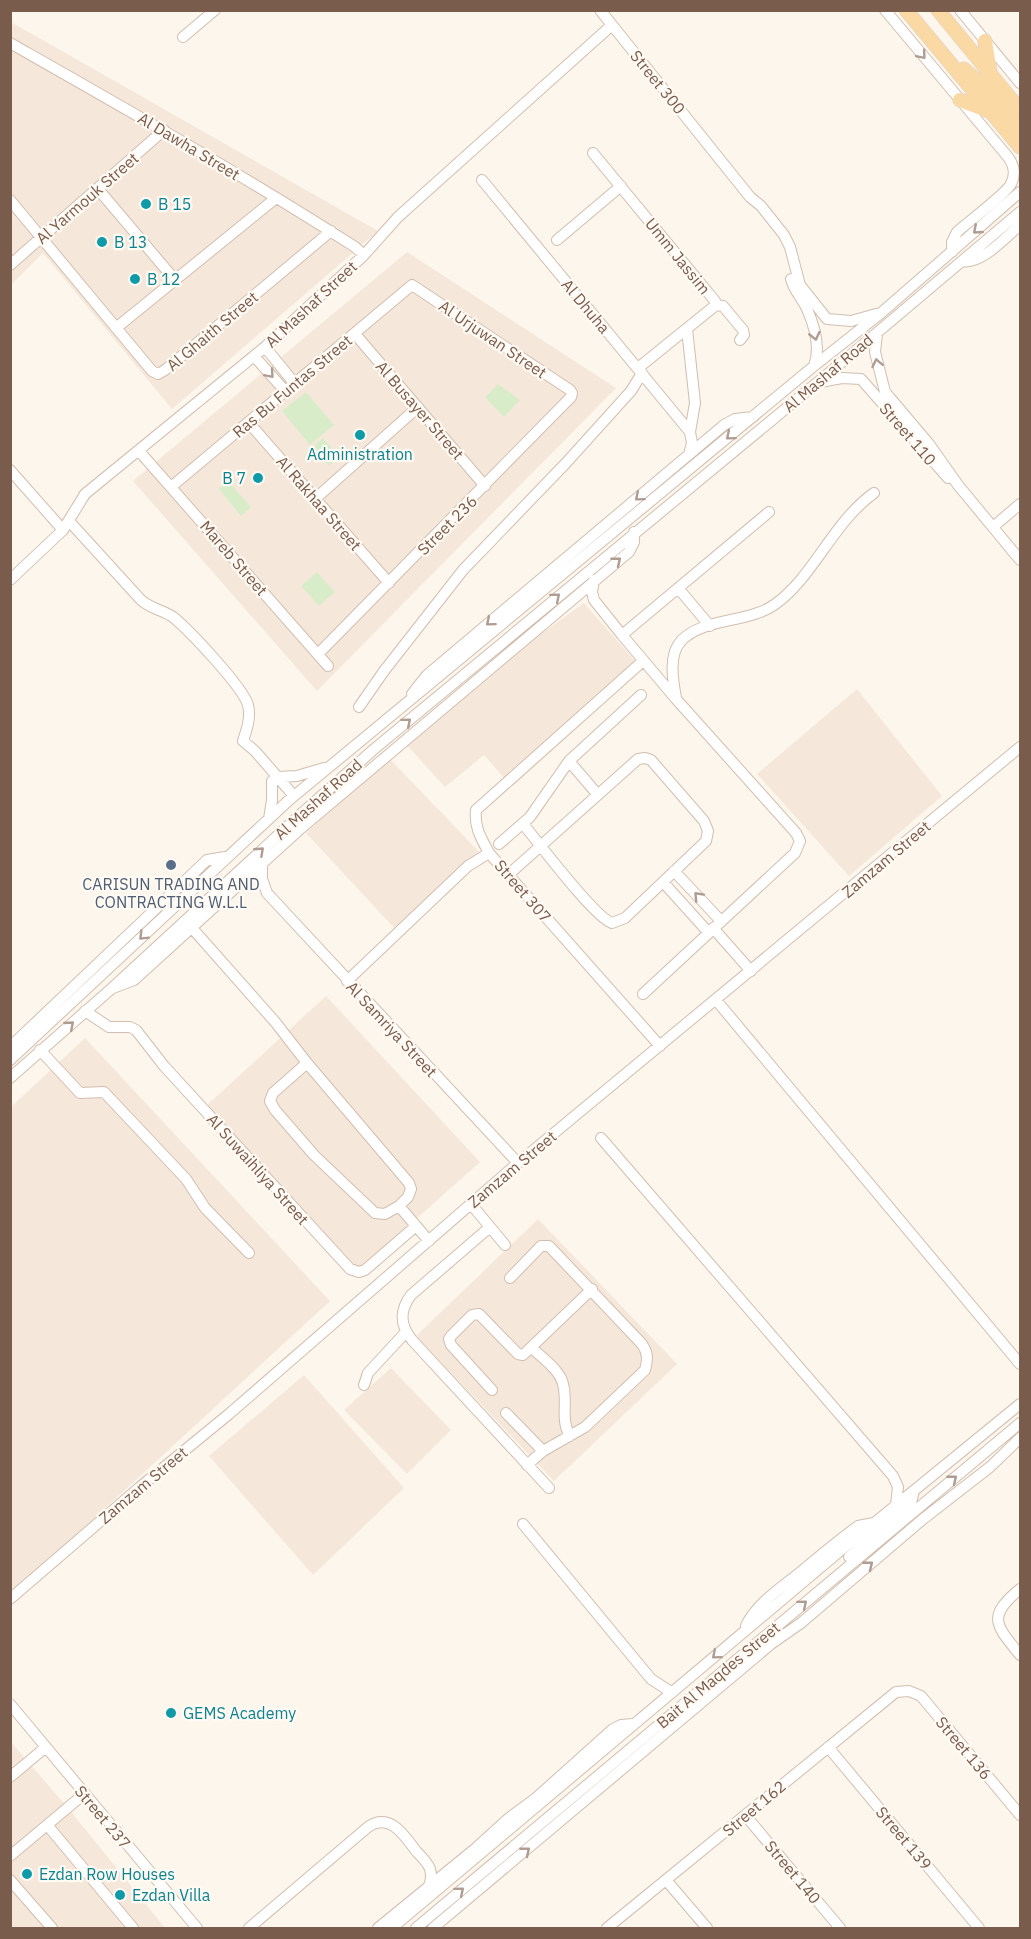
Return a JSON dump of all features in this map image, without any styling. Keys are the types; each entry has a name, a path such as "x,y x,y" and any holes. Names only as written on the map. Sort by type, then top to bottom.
{"main road":[{"path":"906,10 1020,147"},
{"path":"932,10 943,16 1020,110"},
{"path":"985,41 991,74"},
{"path":"945,57 976,79 1020,130"},
{"path":"960,100 992,112"}],"street":[{"path":"183,37 215,10"},
{"name":"Street 300","path":"600,10 750,197"},
{"path":"885,10 1011,161 1014,178 1008,189 957,232 952,242 952,252"},
{"path":"960,10 1020,83"},
{"name":"Al Mashaf Street","path":"10,580 66,525 85,494 266,347 364,255 398,217 612,25"},
{"name":"Al Dawha Street","path":"10,43 164,130 331,231 364,255"},
{"name":"Al Yarmouk Street","path":"10,265 164,130"},
{"name":"Umm Jassim","path":"359,706 463,570 566,463 631,390 640,371 716,305 593,153"},
{"name":"Al Dhuha","path":"482,180 690,432"},
{"path":"557,240 621,186"},
{"path":"98,189 175,280"},
{"name":"Al Mashaf Road","path":"10,1060 291,798 881,313 1020,192"},
{"path":"750,197 754,206 780,239 793,285 806,307 817,341 814,366"},
{"path":"750,197 784,235 790,247 800,285 827,319 851,321 881,313"},
{"path":"116,328 276,198"},
{"name":"Al Ghaith Street","path":"10,200 152,371 158,374 331,231"},
{"name":"Al Mashaf Road","path":"10,1078 373,750 1020,212"},
{"path":"962,261 970,262 980,258 1020,225"},
{"name":"Ras Bu Funtas Street","path":"171,487 412,285"},
{"name":"Al Urjuwan Street","path":"412,285 572,393"},
{"path":"716,305 723,306 743,330 744,335 740,340"},
{"path":"687,330 695,403 689,454"},
{"name":"Street 110","path":"877,333 875,352 885,392 1020,560"},
{"name":"Al Busayer Street","path":"355,334 485,486"},
{"path":"266,347 295,384"},
{"path":"254,356 286,392"},
{"name":"Street 110","path":"814,384 842,378 861,379 939,470 958,485"},
{"name":"Street 236","path":"318,654 485,486 571,397 572,393"},
{"path":"315,499 418,407"},
{"name":"Al Mashaf Road","path":"409,701 427,675 689,454 735,419 753,417"},
{"name":"Al Rakhaa Street","path":"249,423 389,583"},
{"path":"690,432 699,435 713,435"},
{"name":"Mareb Street","path":"139,451 328,666"},
{"path":"663,492 673,468"},
{"path":"10,470 141,600 148,606 174,618 238,686 245,696 249,717 243,741 249,752 291,798"},
{"path":"676,699 673,674 678,645 690,634 710,626 753,616 779,602 799,580 847,517 874,493"},
{"path":"993,527 1020,504"},
{"path":"622,635 770,512"},
{"name":"Al Mashaf Road","path":"111,989 134,980 299,830 629,552 634,542 634,532"},
{"path":"594,580 592,592 594,600 676,699 796,832 800,845 795,853 643,994"},
{"path":"678,588 710,626"},
{"path":"572,599 594,600"},
{"path":"489,853 477,829 475,820 477,810 643,661"},
{"path":"499,844 536,809 569,761 641,695"},
{"name":"Zamzam Street","path":"10,1599 518,1163 1020,747"},
{"path":"373,750 396,748"},
{"path":"508,875 542,846 641,758 651,760 707,826 708,836 706,841 621,921 607,921 598,914 542,846 522,824"},
{"path":"569,761 598,795"},
{"path":"274,779 297,776 330,766"},
{"path":"269,819 274,779"},
{"name":"Street 307","path":"347,981 468,866 489,853 660,1046"},
{"name":"Al Mashaf Road","path":"10,1047 207,860 226,857"},
{"path":"262,864 262,879 267,893"},
{"path":"674,871 714,927 751,971"},
{"path":"663,882 714,927"},
{"name":"Al Samriya Street","path":"241,883 255,886 267,893 518,1163"},
{"path":"192,928 276,1023 409,1183 411,1189 408,1197 399,1206 385,1214 375,1213 314,1155 275,1110 270,1101 273,1093 307,1063"},
{"path":"99,999 104,1023"},
{"path":"716,1000 1020,1364"},
{"name":"Al Suwaihliya Street","path":"86,1011 112,1027 130,1027 141,1035 164,1066 350,1269 356,1272 365,1270 416,1226"},
{"path":"40,1050 80,1093 104,1092 186,1179 205,1208 249,1253"},
{"path":"602,1138 889,1472 898,1487 896,1505"},
{"path":"471,1204 505,1245"},
{"path":"399,1206 429,1241"},
{"path":"490,1227 411,1295 402,1313 402,1323 406,1332 549,1488"},
{"path":"510,1278 541,1246 545,1245 553,1249 642,1344 647,1352 648,1361 645,1370 585,1426 543,1451 527,1465"},
{"path":"492,1390 451,1345 449,1339 451,1336 472,1315 477,1313 519,1355 525,1354 592,1289"},
{"path":"364,1385 368,1372 406,1332"},
{"path":"532,1348 561,1380 564,1390 565,1423 570,1436"},
{"name":"Bait Al Maqdes Street","path":"964,1450 974,1435 1020,1395"},
{"name":"Bait Al Maqdes Street","path":"392,1929 654,1706 1020,1404"},
{"path":"506,1413 543,1451"},
{"name":"Bait Al Maqdes Street","path":"416,1929 1020,1423"},
{"name":"Bait Al Maqdes Street","path":"433,1929 771,1644 801,1623 923,1519 984,1471 1020,1438"},
{"path":"984,1471 986,1452"},
{"path":"831,1581 859,1547 911,1503 914,1490 889,1472"},
{"path":"906,1518 923,1519"},
{"path":"523,1524 651,1679 671,1692 670,1702 665,1710 617,1751 596,1777"},
{"path":"1020,1589 1001,1606 998,1623 1000,1630 1020,1655"},
{"path":"651,1679 656,1697 654,1706"},
{"name":"Street 162","path":"607,1929 888,1697 902,1690"},
{"name":"Street 136","path":"902,1690 915,1692 925,1700 1020,1815"},
{"name":"Street 237","path":"10,1704 197,1929"},
{"name":"Bait Al Maqdes Street","path":"378,1929 509,1818 536,1798 613,1729 625,1724 633,1724"},
{"name":"Street 139","path":"828,1746 979,1929"},
{"path":"10,1777 46,1747"},
{"path":"10,1856 84,1794"},
{"name":"Street 140","path":"745,1815 840,1929"},
{"path":"249,1929 368,1827 377,1822 387,1822 396,1826 430,1867 431,1877 428,1888"},
{"path":"48,1826 133,1929"},
{"path":"430,1867 448,1871"},
{"path":"10,1880 52,1929"},
{"path":"666,1880 707,1929"}],"shaded area":[{"path":"11,22 378,231 172,409 43,253 11,285"},
{"path":"407,252 616,388 317,691 133,481"},
{"path":"584,603 642,669 512,787 484,755 445,787 404,742 499,664"},
{"path":"857,689 942,796 849,876 757,774"},
{"path":"389,758 482,855 397,931 306,833"},
{"path":"326,996 480,1162 359,1270 206,1106"},
{"path":"85,1038 330,1301 11,1595 11,1107"},
{"path":"538,1219 677,1364 554,1481 416,1336"},
{"path":"391,1368 451,1430 407,1474 344,1410"},
{"path":"304,1375 404,1488 313,1575 209,1456"},
{"path":"10,1741 68,1808 165,1928 11,1928"}],"green space":[{"path":"498,384 520,400 504,417 485,397"},
{"path":"306,392 334,425 310,445 282,411"},
{"path":"323,438 339,457 329,466 313,446"},
{"path":"228,481 251,507 241,516 219,489"},
{"path":"317,572 335,592 319,606 301,586"}],"place":[{"name":"B 15","path":"146,204"},
{"name":"B 13","path":"102,242"},
{"name":"B 12","path":"135,279"},
{"name":"Administration","path":"360,435"},
{"name":"B 7","path":"258,478"},
{"name":"CARISUN TRADING AND CONTRACTING W.L.L","path":"171,865"},
{"name":"GEMS Academy","path":"171,1713"},
{"name":"Ezdan Row Houses","path":"27,1874"},
{"name":"Ezdan Villa","path":"120,1895"}]}
